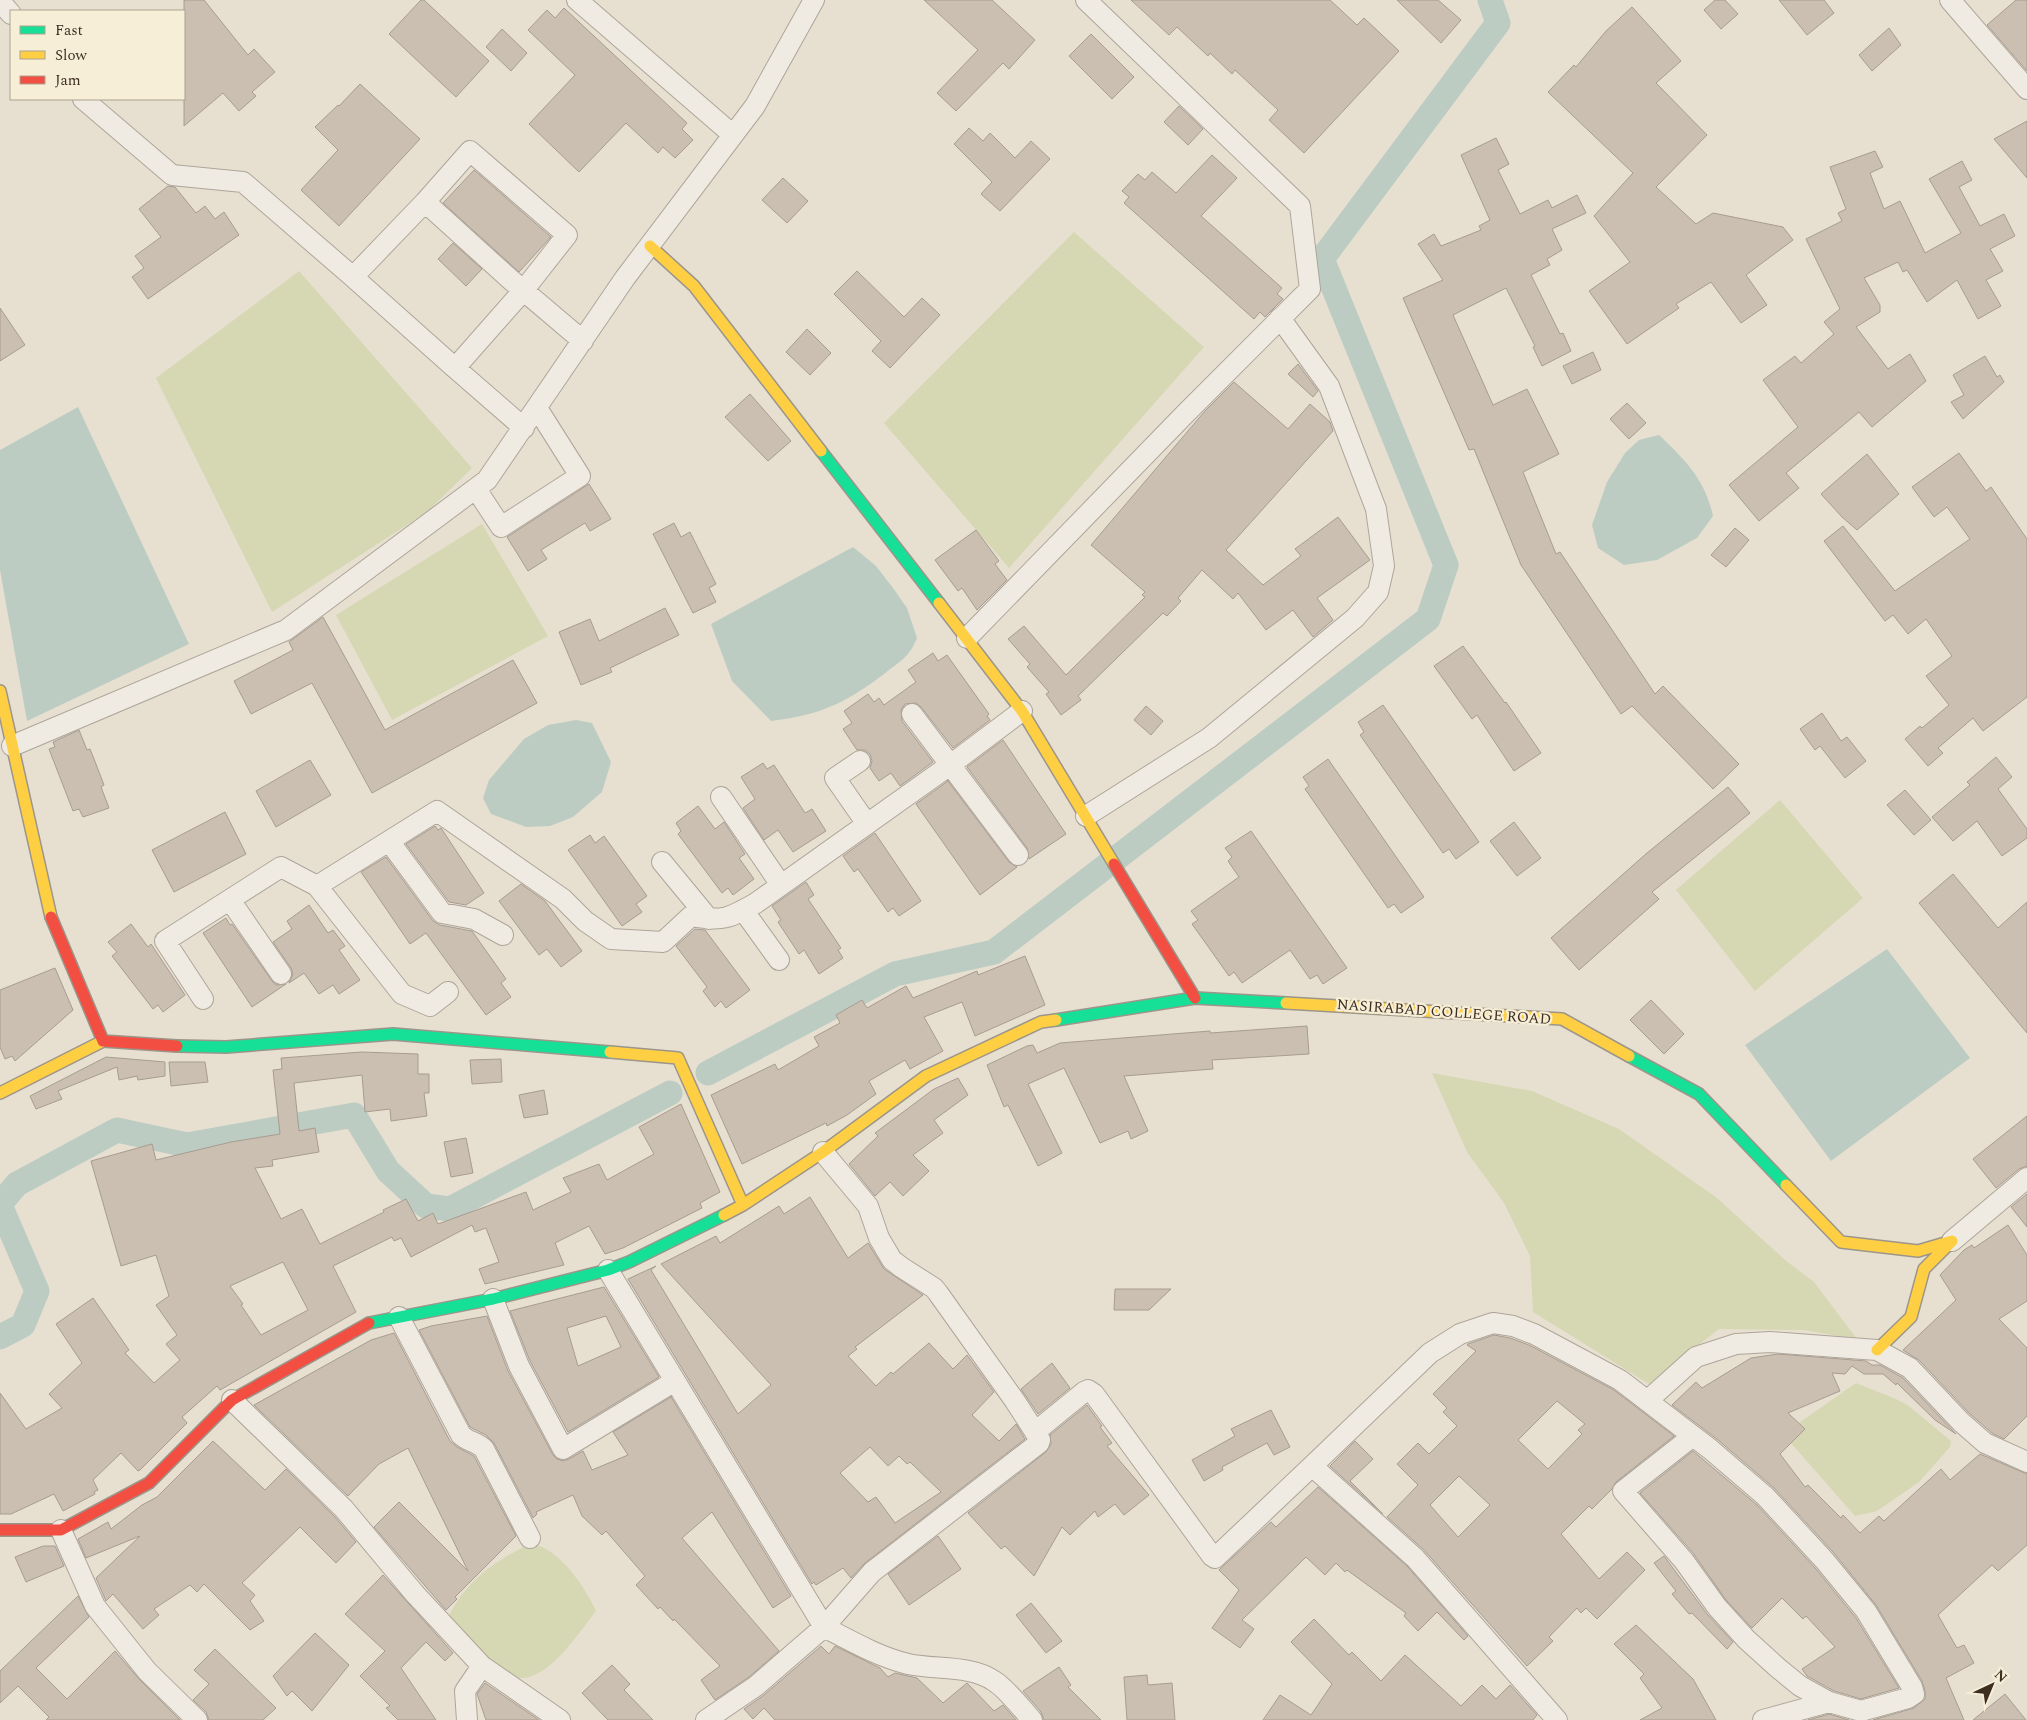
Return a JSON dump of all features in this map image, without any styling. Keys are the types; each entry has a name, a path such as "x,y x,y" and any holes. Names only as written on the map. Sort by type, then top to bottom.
{"street":[{"path":"577,0 733,135"},
{"path":"12,746 286,630 488,480 650,246 755,106 814,0"},
{"path":"967,638 1310,288 1300,206 1086,0"},
{"path":"1950,0 2027,89"},
{"path":"0,1 10,13"},
{"path":"84,100 172,175 244,182 524,428"},
{"path":"353,277 425,202 470,151 567,235 523,291 455,368"},
{"path":"425,202 523,291 583,341"},
{"path":"650,246 694,286 1022,711 1195,998"},
{"path":"1086,816 1209,738 1355,618 1378,592 1384,566 1376,509 1329,386 1280,318"},
{"path":"476,489 501,527 580,476 537,408"},
{"path":"0,690 52,921 103,1041"},
{"path":"317,886 437,811 563,899 585,922 611,939 663,942 691,916 709,919 732,917 743,910 868,824 1022,711"},
{"path":"912,714 1018,855"},
{"path":"860,761 835,778 868,824"},
{"path":"721,797 781,885"},
{"path":"389,841 442,914 474,919 503,935"},
{"path":"662,862 709,919"},
{"path":"203,999 165,941 281,867 317,886 402,994 430,1006 448,992"},
{"path":"230,900 281,974"},
{"path":"743,910 778,960"},
{"name":"NASIRABAD COLLEGE ROAD","path":"61,1530 149,1483 232,1400 372,1321 493,1300 608,1270 629,1262 743,1205 823,1152 926,1076 1041,1022 1195,998 1562,1019 1700,1094 1841,1242 1918,1251 1952,1241"},
{"path":"0,1093 103,1041 156,1046 226,1047 394,1034 678,1058 743,1205"},
{"path":"706,1720 756,1686 824,1627 872,1572 1039,1443 1035,1432 1015,1401 934,1288 901,1268 892,1260 879,1238 868,1206 823,1152"},
{"path":"1878,1350 1911,1317 1924,1269 1952,1241 2027,1178"},
{"path":"608,1270 824,1627 870,1650 907,1664 940,1670 968,1670 995,1681 1032,1720"},
{"path":"493,1300 519,1366 563,1449 675,1381"},
{"path":"399,1316 461,1435 481,1445 484,1449 530,1538"},
{"path":"1035,1432 1084,1392 1088,1390 1094,1394 1215,1558 1430,1353 1460,1334 1493,1323 1513,1326 1534,1334 1620,1380 1693,1436 1765,1496 1825,1561 1866,1611 1912,1687 1914,1694 1908,1698 1861,1711 1829,1702 1800,1686 1778,1668 1746,1639 1717,1607 1684,1561 1623,1491 1693,1436"},
{"path":"1647,1402 1696,1357 1736,1344 1770,1342 1878,1350 1910,1368 1962,1422 1986,1443 2027,1462"},
{"path":"232,1400 344,1509 415,1594 482,1666 560,1720"},
{"path":"1312,1466 1415,1558 1557,1720"},
{"path":"0,1530 61,1530 95,1606 147,1671 197,1720"},
{"path":"467,1720 464,1691 482,1666"},
{"path":"1763,1720 1829,1702"}],"green space":[{"path":"1074,232 1204,347 1009,568 884,423"},
{"path":"299,271 472,468 427,512 272,612 156,378"},
{"path":"482,524 548,636 392,720 336,615"},
{"path":"1780,800 1863,898 1755,991 1676,890"},
{"path":"1432,1073 1532,1091 1619,1129 1717,1198 1785,1260 1814,1282 1857,1339 1803,1330 1719,1329 1649,1384 1533,1312 1530,1256 1504,1203 1467,1152"},
{"path":"1856,1383 1909,1406 1951,1441 1950,1447 1919,1482 1877,1511 1855,1516 1783,1434"},
{"path":"530,1544 540,1546 551,1552 569,1569 578,1580 596,1611 573,1642 553,1663 531,1677 520,1678 507,1673 491,1661 467,1638 449,1616 464,1593 483,1573 494,1564"}],"shaded area":[{"path":"78,407 189,644 27,721 0,570 0,450"},
{"path":"1659,435 1693,471 1705,491 1713,516 1697,538 1657,560 1624,565 1598,548 1592,525 1607,482 1625,453 1639,440"},
{"path":"853,547 876,566 893,588 907,608 917,638 903,659 870,684 844,700 818,711 771,721 732,681 711,624"},
{"path":"576,720 592,723 611,762 602,792 573,817 550,826 526,827 491,814 483,798 489,780 524,739 548,725"},
{"path":"1887,949 1970,1058 1831,1161 1745,1045"}],"building":[{"path":"184,0 204,0 248,55 254,49 275,72 252,92 256,96 239,111 223,93 184,126 185,10"},
{"path":"421,0 424,0 489,61 456,97 389,34"},
{"path":"924,0 992,0 1035,40 1009,69 1003,63 956,111 937,93 978,50"},
{"path":"1131,0 1330,0 1357,25 1364,18 1399,51 1304,153 1269,120 1278,110 1235,70 1232,74 1210,53 1208,56 1177,27 1169,35"},
{"path":"1397,0 1438,0 1461,20 1441,43"},
{"path":"1715,0 1725,0 1738,14 1721,29 1704,10"},
{"path":"1779,0 1824,0 1834,13 1807,35"},
{"path":"2016,0 2027,0 2027,71 1987,25"},
{"path":"1632,7 1681,61 1656,83 1707,135 1656,187 1696,224 1713,213 1783,227 1793,240 1746,275 1767,305 1741,323 1711,282 1676,304 1679,308 1627,344 1589,291 1630,262 1594,216 1633,173 1548,92 1574,65 1576,67 1606,31"},
{"path":"564,8 687,123 682,129 693,140 675,158 663,147 658,153 626,123 579,172 529,124 575,75 528,30 547,10 555,18"},
{"path":"1889,28 1901,45 1872,71 1859,55"},
{"path":"502,29 527,53 511,71 486,47"},
{"path":"1091,34 1134,77 1112,99 1069,56"},
{"path":"360,84 420,139 339,226 301,190 338,150 315,127"},
{"path":"1179,106 1203,129 1188,145 1164,122"},
{"path":"2027,121 2027,178 1994,139"},
{"path":"969,128 983,141 990,133 1015,158 1031,141 1050,159 1000,211 981,194 992,182 954,144"},
{"path":"1496,138 1509,164 1498,170 1520,214 1548,200 1552,208 1577,195 1586,213 1552,229 1562,250 1547,259 1550,265 1531,275 1560,334 1563,333 1571,351 1542,366 1533,347 1535,346 1506,288 1453,315 1493,405 1527,389 1559,454 1523,472 1556,554 1560,552 1655,694 1663,686 1739,764 1713,789 1632,706 1621,714 1521,565 1474,449 1469,450 1403,298 1443,280 1418,244 1434,234 1441,246 1481,230 1479,226 1490,220 1461,155"},
{"path":"1875,151 1883,167 1870,173 1884,209 1900,201 1925,253 1961,233 1929,179 1962,161 1972,180 1959,187 1980,226 2004,214 2015,236 1990,249 2003,271 1986,280 2001,306 1978,319 1957,280 1927,302 1907,270 1903,272 1898,262 1864,278 1880,305 1880,312 1856,327 1888,369 1910,354 1926,381 1872,427 1859,412 1786,473 1799,488 1759,521 1729,485 1798,427 1763,380 1795,356 1801,363 1834,334 1824,322 1840,309 1806,239 1842,221 1838,213 1846,209 1830,167"},
{"path":"1212,155 1237,178 1201,216 1282,288 1277,294 1283,299 1265,317 1260,312 1254,319 1124,203 1129,197 1122,191 1138,174 1145,180 1152,172 1176,193"},
{"path":"474,170 551,237 519,272 443,203"},
{"path":"783,178 808,201 787,223 762,200"},
{"path":"168,186 175,187 196,213 205,206 215,219 224,212 239,235 148,299 132,277 144,268 135,256 161,237 139,209"},
{"path":"453,243 482,269 466,286 438,259"},
{"path":"857,271 904,317 922,298 940,315 890,368 872,351 881,341 834,294"},
{"path":"0,308 25,345 0,361"},
{"path":"807,329 831,353 810,375 786,352"},
{"path":"1593,352 1601,370 1572,384 1563,366"},
{"path":"1985,356 1997,377 2000,375 2004,382 1963,419 1951,402 1964,395 1953,375"},
{"path":"1298,364 1318,391 1313,397 1288,374"},
{"path":"1234,382 1288,429 1310,404 1330,422 1333,431 1226,550 1263,585 1301,556 1295,549 1338,517 1370,560 1317,598 1333,620 1313,637 1293,610 1266,630 1238,593 1233,599 1202,570 1178,598 1181,601 1167,616 1163,613 1078,696 1081,700 1061,715 1046,694 1049,692 1027,667 1030,664 1008,639 1024,626 1066,675 1145,597 1142,595 1145,592 1091,545 1205,411"},
{"path":"750,394 791,441 768,461 725,417"},
{"path":"1627,403 1646,423 1629,439 1610,419"},
{"path":"1959,453 1986,491 1991,487 2027,539 2027,697 1983,731 1973,718 1938,748 1943,753 1928,766 1905,739 1920,726 1922,728 1949,705 1926,676 1952,656 1926,619 1908,634 1893,615 1885,621 1824,541 1843,526 1895,591 1970,539 1947,507 1934,517 1912,487"},
{"path":"1867,454 1899,494 1857,530 1821,494"},
{"path":"589,484 611,519 590,531 585,523 541,550 547,559 528,571 507,537"},
{"path":"674,523 681,537 690,532 716,584 709,588 716,602 693,613 653,534"},
{"path":"1735,528 1749,540 1726,567 1711,555"},
{"path":"976,530 999,561 995,564 1007,580 977,610 962,588 958,591 935,560"},
{"path":"665,608 679,635 610,668 612,672 581,685 559,632 590,619 599,641"},
{"path":"323,617 385,730 513,660 537,703 372,793 312,683 251,714 234,681 293,650 289,642"},
{"path":"1463,646 1506,702 1541,753 1514,771 1477,715 1472,719 1434,666"},
{"path":"933,653 938,661 947,655 989,714 987,716 990,720 953,748 921,707 916,703 905,704 901,710 902,721 933,762 900,786 891,773 879,781 870,768 872,761 870,754 865,750 857,750 843,729 852,723 844,711 868,694 874,702 879,698 884,705 916,682 908,670"},
{"path":"1383,705 1479,842 1456,859 1449,849 1443,853 1360,735 1364,732 1358,722"},
{"path":"1146,706 1163,721 1151,735 1134,720"},
{"path":"1822,713 1841,741 1847,737 1866,761 1845,778 1820,746 1815,750 1800,729"},
{"path":"79,730 87,750 90,749 104,785 101,787 109,808 83,817 79,809 73,811 49,749 55,747 53,742"},
{"path":"1003,740 1066,834 1029,859 1027,848 967,767"},
{"path":"1996,757 2012,777 1998,789 2027,829 2027,838 2002,856 1977,821 1953,841 1932,817 1970,785 1967,782"},
{"path":"1328,759 1424,897 1401,913 1394,904 1388,908 1305,789 1309,786 1303,777"},
{"path":"310,760 331,795 276,827 256,791"},
{"path":"763,763 767,769 774,765 805,813 812,809 826,831 793,852 778,830 764,840 743,808 755,799 741,777"},
{"path":"948,781 1009,862 1017,867 980,895 916,804"},
{"path":"1728,787 1750,813 1652,892 1659,899 1579,970 1551,938 1647,853"},
{"path":"1905,790 1931,820 1914,835 1887,805"},
{"path":"698,806 715,829 724,822 745,854 739,858 754,879 733,895 728,888 722,893 678,834 681,831 676,823"},
{"path":"225,812 246,854 174,892 152,850"},
{"path":"1514,822 1541,858 1517,876 1490,841"},
{"path":"435,826 438,830 441,828 484,893 466,905 449,902 406,844"},
{"path":"1251,831 1347,968 1323,984 1317,975 1310,979 1290,950 1242,983 1234,972 1229,976 1192,924 1198,920 1191,911 1239,877 1228,861 1232,857 1225,848"},
{"path":"875,833 921,901 899,916 893,908 888,912 858,869 854,872 843,856"},
{"path":"590,835 595,843 604,836 647,896 636,904 642,912 622,926 568,850"},
{"path":"386,857 433,921 440,925 472,931 506,979 501,983 511,997 486,1015 426,933 410,944 361,872"},
{"path":"1953,874 1998,928 2027,902 2027,1033 1919,903"},
{"path":"806,882 814,895 808,899 841,948 838,950 843,958 819,974 804,950 799,954 778,922 781,920 772,906"},
{"path":"521,884 545,901 582,951 561,967 547,949 539,955 499,901"},
{"path":"309,905 328,933 333,930 345,946 339,950 360,980 339,994 333,985 319,994 304,973 289,983 293,974 291,968 273,942 292,929 287,921"},
{"path":"226,918 272,981 276,985 286,984 252,1007 203,933"},
{"path":"131,924 148,947 151,944 185,995 163,1012 158,1005 153,1009 112,956 117,952 108,942"},
{"path":"695,929 705,930 750,990 726,1008 721,1001 715,1007 703,991 707,987 676,946"},
{"path":"1025,956 1045,1005 975,1036 962,1002 924,1017 943,1051 910,1069 905,1060 869,1081 876,1094 847,1115 827,1126 826,1123 742,1164 711,1095 775,1064 778,1070 819,1046 814,1037 840,1023 836,1015 862,1000 867,1008 906,986 913,998 977,971 978,975"},
{"path":"55,968 73,1010 15,1061 12,1056 5,1059 0,1047 0,990"},
{"path":"1651,1000 1684,1034 1664,1054 1630,1020"},
{"path":"1307,1026 1309,1054 1212,1060 1213,1069 1124,1076 1148,1131 1131,1139 1128,1131 1100,1143 1064,1068 1028,1084 1062,1153 1038,1166 1008,1105 1004,1107 987,1065 1033,1045 1037,1053 1060,1043 1210,1031 1210,1033"},
{"path":"362,1052 418,1054 418,1074 429,1074 429,1093 424,1093 427,1116 391,1121 390,1109 365,1112 362,1075 294,1083 299,1131 315,1128 319,1152 272,1160 273,1166 255,1168 281,1219 302,1209 320,1244 406,1199 418,1221 433,1213 438,1224 526,1192 533,1210 571,1192 563,1178 599,1164 607,1180 654,1154 639,1127 681,1104 720,1192 700,1203 702,1208 623,1248 605,1254 589,1226 555,1243 564,1265 485,1284 479,1269 499,1262 486,1228 475,1232 472,1225 411,1257 401,1238 394,1241 392,1237 333,1266 356,1312 220,1390 217,1386 182,1417 187,1423 140,1470 138,1471 121,1453 93,1480 98,1490 94,1492 95,1494 63,1511 54,1494 11,1514 0,1514 0,1393 26,1429 62,1408 49,1394 82,1363 56,1324 93,1298 129,1350 125,1353 154,1383 180,1360 166,1344 177,1335 156,1305 169,1296 156,1255 121,1266 91,1161 152,1144 156,1160 231,1142 280,1134 273,1070 282,1069 281,1058","holes":["283,1262 308,1310 261,1335 230,1286"]},
{"path":"106,1057 165,1062 165,1076 138,1080 137,1076 119,1080 117,1067 58,1091 62,1099 36,1109 30,1096"},
{"path":"501,1059 502,1082 472,1084 470,1060"},
{"path":"169,1062 205,1062 208,1082 171,1086"},
{"path":"958,1078 968,1095 934,1120 943,1133 913,1155 929,1171 903,1196 890,1182 875,1196 849,1164 878,1136 875,1133 934,1089"},
{"path":"544,1090 548,1114 524,1118 519,1095"},
{"path":"2027,1116 2027,1166 2019,1169 1996,1188 1973,1159"},
{"path":"466,1138 473,1173 451,1177 444,1142"},
{"path":"2027,1194 2027,1227 2011,1207"},
{"path":"810,1197 848,1258 868,1243 884,1269 923,1295 855,1347 857,1349 848,1356 876,1386 929,1343 953,1369 967,1355 994,1392 972,1415 999,1441 1016,1424 1025,1439 865,1563 851,1578 843,1568 816,1585 814,1582 812,1584 628,1279 656,1266 651,1270 738,1414 771,1385 661,1264 716,1236 720,1243 779,1206 784,1214","holes":["870,1447 888,1466 899,1456 907,1464 910,1462 941,1492 895,1523 876,1497 868,1502 840,1473"]},
{"path":"2008,1225 2027,1255 2027,1301 1999,1319 2027,1348 2027,1416 2004,1439 1992,1433 1969,1413 1919,1360 1903,1350 1956,1300 1940,1275 1964,1250 1972,1245 1974,1248"},
{"path":"604,1287 659,1377 568,1432 530,1361 510,1311","holes":["606,1316 621,1347 578,1366 567,1328"]},
{"path":"1115,1289 1171,1289 1149,1310 1114,1310"},
{"path":"487,1316 508,1371 553,1455 557,1459 563,1461 583,1451 592,1470 628,1455 613,1432 671,1397 791,1596 773,1608 712,1512 682,1538 779,1651 749,1677 715,1700 701,1680 720,1666 674,1619 673,1621 660,1607 658,1609 636,1585 645,1576 606,1531 602,1535 582,1516 573,1495 536,1512 537,1514 533,1518 494,1443 486,1435 470,1427 419,1330"},
{"path":"394,1333 450,1441 474,1456 516,1536 455,1597 457,1599 446,1610 374,1527 399,1502 468,1571 408,1448 379,1464 348,1496 254,1405 371,1340"},
{"path":"1494,1335 1510,1338 1529,1345 1614,1390 1674,1436 1616,1482 1612,1489 1592,1509 1589,1506 1561,1534 1599,1579 1627,1552 1645,1570 1597,1619 1586,1608 1581,1613 1577,1608 1549,1637 1553,1641 1527,1666 1424,1550 1387,1517 1418,1485 1397,1464 1418,1443 1429,1454 1457,1426 1443,1412 1447,1408 1433,1394 1476,1351 1468,1344","holes":["1557,1401 1585,1424 1578,1430 1582,1434 1548,1469 1518,1440","1459,1476 1490,1505 1458,1537 1430,1505"]},
{"path":"1778,1354 1866,1361 1872,1365 1880,1365 1903,1378 1956,1434 1935,1420 1897,1383 1896,1385 1883,1374 1864,1374 1852,1366 1845,1374 1832,1373 1840,1391 1788,1413 1805,1429 1780,1454 1805,1487 1808,1485 1841,1518 1843,1515 1860,1533 1879,1516 1884,1521 1941,1469 1950,1480 1980,1454 2027,1474 2027,1545 1998,1571 1992,1565 1938,1615 1957,1648 1964,1645 1974,1663 1946,1678 1964,1720 1873,1720 1914,1708 1925,1699 1922,1681 1876,1605 1834,1553 1774,1488 1718,1440 1672,1405 1696,1382 1702,1388 1751,1358"},
{"path":"1052,1363 1070,1388 1038,1414 1021,1389"},
{"path":"1087,1405 1112,1443 1107,1446 1149,1495 1124,1515 1115,1504 1098,1517 1095,1511 1070,1535 1062,1527 1034,1576 1005,1546 1001,1549 968,1513 1046,1452 1051,1444 1050,1435"},
{"path":"1271,1410 1290,1447 1274,1455 1267,1443 1222,1467 1223,1470 1204,1481 1192,1460 1235,1436 1231,1429"},
{"path":"213,1441 265,1490 286,1469 335,1517 356,1542 336,1563 300,1527 242,1583 255,1595 250,1601 264,1621 250,1630 204,1584 197,1592 190,1585 154,1609 159,1615 143,1629 113,1594 106,1601 96,1578 140,1536 86,1558 78,1539 108,1522 111,1529 142,1505 157,1497"},
{"path":"1355,1441 1373,1459 1350,1481 1383,1514 1330,1466"},
{"path":"1693,1451 1757,1505 1816,1569 1856,1618 1899,1688 1861,1699 1834,1691 1807,1676 1802,1669 1835,1647 1806,1616 1803,1619 1782,1598 1752,1628 1726,1600 1693,1553 1640,1493"},
{"path":"1318,1487 1407,1566 1468,1636 1464,1640 1437,1612 1418,1631 1404,1616 1406,1613 1347,1570 1345,1572 1336,1563 1325,1575 1306,1557 1242,1620 1254,1629 1240,1648 1212,1628 1239,1590 1219,1570 1271,1522 1276,1527"},
{"path":"938,1536 961,1569 909,1605 888,1574"},
{"path":"43,1546 55,1546 64,1566 26,1582 15,1557"},
{"path":"1664,1556 1707,1614 1733,1642 1727,1649 1692,1613 1689,1614 1672,1594 1676,1591 1654,1563"},
{"path":"383,1575 453,1653 445,1661 426,1642 401,1668 436,1720 398,1720 386,1708 390,1706 360,1676 385,1651 345,1614"},
{"path":"78,1596 89,1617 36,1668 67,1699 115,1651 139,1679 180,1720 46,1720 49,1717 18,1686 0,1703 0,1671"},
{"path":"1031,1603 1062,1641 1046,1653 1016,1615"},
{"path":"1314,1619 1349,1655 1352,1652 1381,1681 1405,1655 1461,1706 1482,1685 1496,1699 1510,1685 1537,1715 1533,1720 1263,1720 1280,1695 1311,1715 1332,1684 1291,1642"},
{"path":"1636,1625 1693,1679 1716,1720 1640,1720 1662,1708 1640,1678 1644,1674 1614,1644"},
{"path":"315,1633 349,1665 312,1711 292,1691 287,1696 273,1676"},
{"path":"821,1646 829,1654 835,1646 880,1668 888,1677 895,1673 917,1678 943,1703 967,1683 994,1711 1003,1705 1016,1720 775,1720 764,1708 753,1719 744,1709 764,1695"},
{"path":"215,1649 276,1708 263,1720 209,1720 206,1712 193,1700 209,1684 194,1670"},
{"path":"612,1665 630,1684 624,1690 653,1720 608,1720 582,1693"},
{"path":"1059,1667 1071,1685 1068,1687 1101,1720 1044,1720 1041,1712 1023,1691"},
{"path":"1147,1675 1148,1685 1172,1683 1175,1720 1127,1720 1124,1677"},
{"path":"485,1683 539,1720 486,1720 477,1694"},
{"path":"2005,1694 2026,1720 1973,1720"},
{"path":"1829,1714 1849,1720 1808,1720"}],"waterway":[{"path":"708,1073 895,974 994,952 1428,619 1446,565 1322,259 1498,23 1490,0"},
{"path":"0,1204 17,1184 117,1130 187,1145 354,1115 388,1171 426,1206 450,1209 670,1093"},
{"path":"0,1205 37,1291 23,1325 0,1337"}],"traffic: fast":[{"path":"821,451 939,603"},
{"path":"1056,1020 1195,998 1286,1003"},
{"path":"177,1046 226,1047 393,1034 610,1052"},
{"path":"1629,1056 1699,1094 1786,1185"},
{"path":"369,1323 493,1299 608,1270 629,1262 724,1215"}],"traffic: slow":[{"path":"650,246 694,286 821,451"},
{"path":"939,603 1022,711 1114,864"},
{"path":"0,691 51,917"},
{"path":"1286,1003 1562,1019 1629,1056"},
{"path":"724,1215 743,1205 823,1152 926,1076 1041,1022 1056,1020"},
{"path":"0,1093 103,1041"},
{"path":"610,1052 678,1058 743,1205"},
{"path":"1786,1185 1841,1242 1918,1251 1952,1241 1924,1269 1911,1317 1877,1350"}],"traffic: jam":[{"path":"1114,864 1195,998"},
{"path":"51,917 103,1041 177,1046"},
{"path":"0,1530 61,1530 149,1483 232,1400 369,1323"}]}
